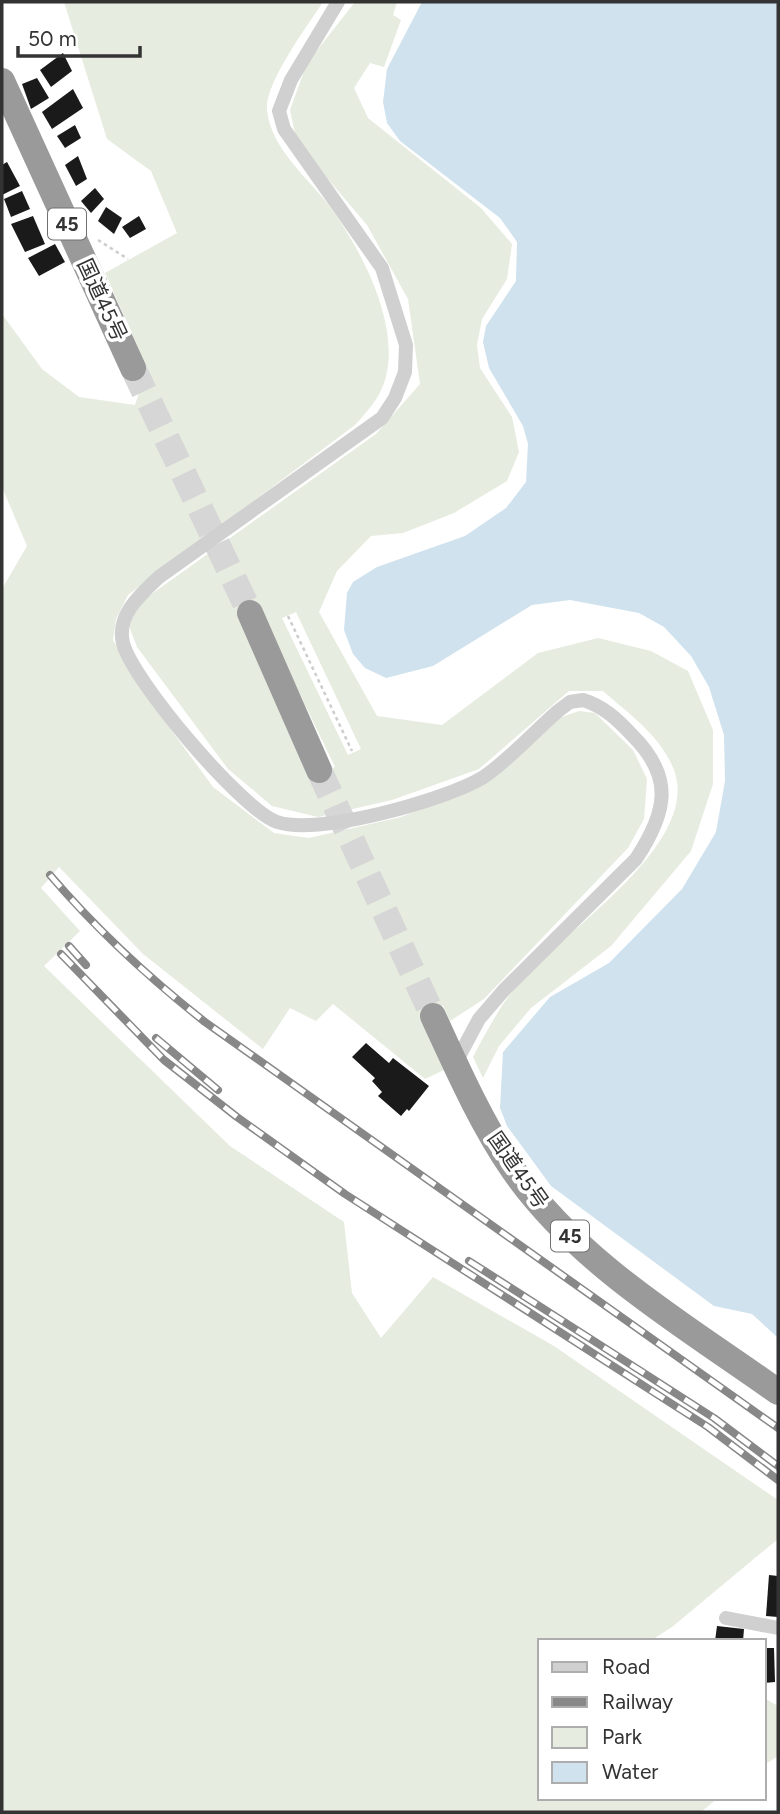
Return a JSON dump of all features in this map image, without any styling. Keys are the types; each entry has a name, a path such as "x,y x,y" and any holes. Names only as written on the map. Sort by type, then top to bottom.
{"highway":[{"name":"国道45号","path":"2,80 133,368"},
{"path":"250,613 319,770"},
{"name":"国道45号","path":"433,1016 455,1063 514,1170 564,1230 633,1288 778,1392"}],"street":[{"path":"338,2 290,80 279,111 284,129 382,268 405,345 405,372 395,398 382,418 180,562 134,601 123,623 123,644 152,693 222,779 255,809 277,822 316,827 399,810 482,778 570,702 583,700 615,718 647,750 662,779 662,809 653,834 636,859 504,990 479,1019 455,1063"},
{"path":"726,1618 778,1628"}],"path":[{"path":"288,616 352,751"}],"green space":[{"path":"64,2 323,2 279,70 272,85 267,110 275,137 282,149 339,220 374,285 387,332 389,355 384,383 374,402 355,425 128,595 116,619 113,640 147,697 213,787 274,833 309,838 401,817 486,783 556,719 579,711 595,713 633,750 647,779 644,819 628,848 484,999 450,1021 443,1005 420,1019 446,1069 425,1079 333,1004 316,1021 290,1008 263,1049 143,954 59,867 41,888 80,931 44,966 230,1146 344,1222 352,1293 381,1338 433,1277 554,1346 778,1500 778,1539 672,1627 653,1639 538,1639 538,1800 716,1800 701,1812 2,1812 2,589 27,546 2,487 2,314 42,369 79,397 135,405 147,368 105,273 177,233 151,171 107,139"},
{"path":"355,2 397,2 393,15 401,20 384,67 370,63 354,88 368,118 481,208 512,244 507,279 482,319 477,345 480,368 512,417 519,452 507,481 454,513 403,533 371,536 337,571 319,612 377,716 442,725 538,653 598,638 651,651 688,671 713,730 713,784 691,851 611,946 531,1008 499,1046 483,1078 473,1057 511,992 538,963 622,886 648,857 667,828 677,799 674,770 653,736 603,691 569,691 479,769 392,800 318,817 272,806 228,769 137,647 129,626 139,603 376,434 420,384 408,299 367,225 316,165 295,134 290,110 307,63","holes":["258,607 335,767 314,777 238,617","296,612 361,749 348,755 282,618"]},
{"path":"766,1699 778,1706 778,1756 766,1764"}],"water":[{"path":"422,2 778,2 778,1338 752,1314 714,1306 551,1186 507,1126 500,1108 503,1052 550,997 609,963 682,889 716,832 725,781 724,735 709,687 691,656 664,627 639,613 570,600 532,605 433,666 386,678 365,668 353,654 344,630 347,593 353,582 377,567 465,536 506,508 526,482 528,444 523,426 489,368 483,342 486,326 516,281 517,242 500,218 400,141 387,123 383,102 387,69"}],"building":[{"path":"63,53 72,71 51,87 40,70"},
{"path":"37,78 49,98 31,109 22,84"},
{"path":"73,89 83,108 52,129 42,112"},
{"path":"75,125 81,138 65,148 57,136"},
{"path":"78,156 87,179 76,186 65,165"},
{"path":"7,162 20,186 2,195 2,165"},
{"path":"95,188 104,199 91,213 81,201"},
{"path":"22,191 30,209 11,217 4,199"},
{"path":"106,207 122,218 114,234 98,221"},
{"path":"33,216 45,244 25,252 11,224"},
{"path":"139,216 146,229 130,238 122,227"},
{"path":"55,244 65,262 39,276 28,258"},
{"path":"366,1043 389,1063 393,1058 429,1086 409,1111 407,1109 401,1116 378,1096 382,1092 372,1081 375,1078 352,1057"},
{"path":"769,1575 778,1576 778,1617 766,1616"},
{"path":"717,1626 744,1629 743,1639 715,1639"},
{"path":"766,1648 774,1648 775,1682 766,1683"}],"tunnel":[{"path":"133,368 250,613"},
{"path":"319,770 433,1016"}],"railway":[{"path":"50,875 124,952 205,1022 778,1428"},
{"path":"69,946 86,965"},
{"path":"61,954 164,1060 237,1117 345,1194 708,1427 778,1480"},
{"path":"156,1038 218,1090"},
{"path":"469,1261 714,1418 778,1466"}]}
